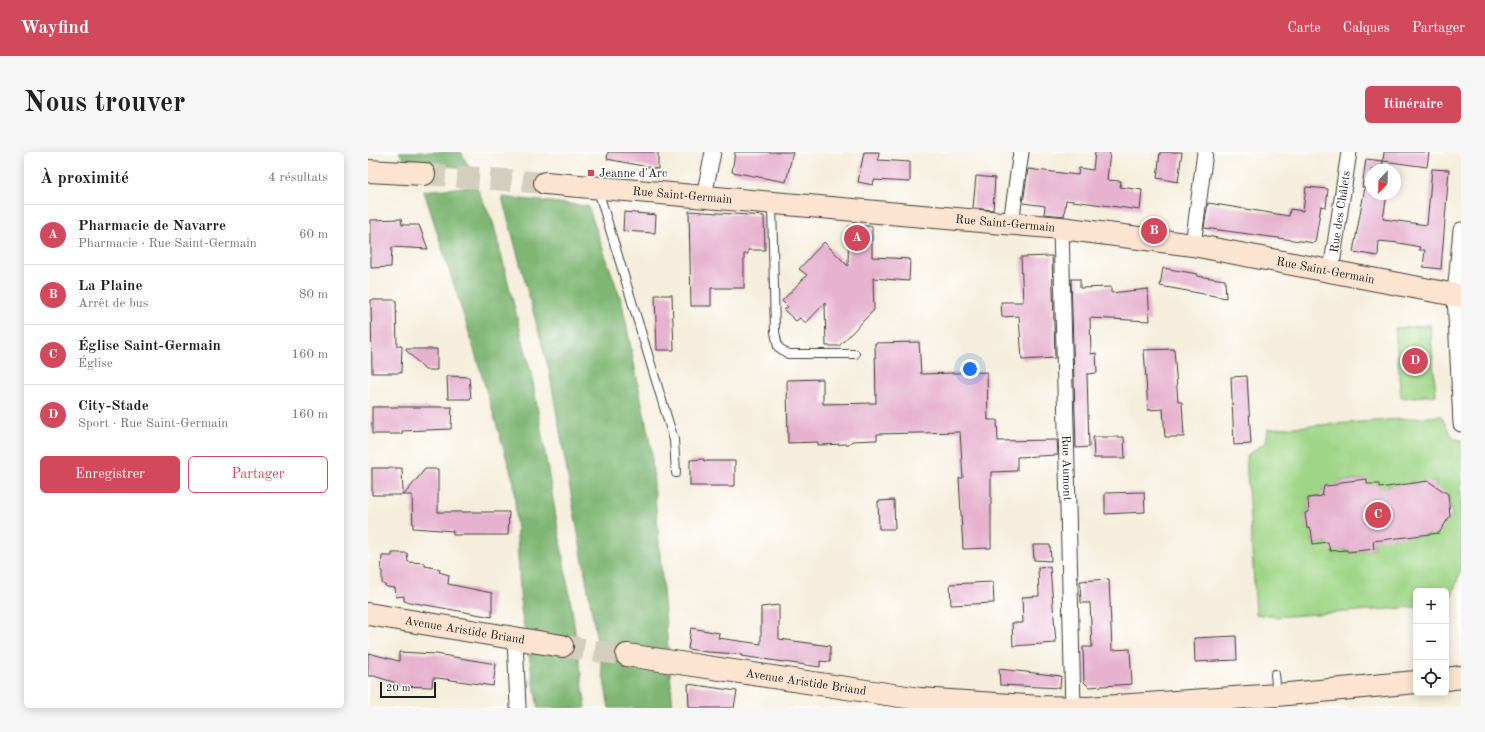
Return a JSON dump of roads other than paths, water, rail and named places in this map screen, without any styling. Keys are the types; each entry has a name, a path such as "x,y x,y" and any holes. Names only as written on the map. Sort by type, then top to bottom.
{"main road":[{"path":"368,171 424,174"},
{"name":"Rue Saint-Germain","path":"545,183 1061,228 1193,245 1458,295"},
{"name":"Avenue Aristide Briand","path":"368,614 562,646"},
{"name":"Avenue Aristide Briand","path":"627,655 920,699 1073,707 1277,695 1413,682"},
{"path":"1449,679 1461,677"}],"street":[{"path":"704,196 713,152"},
{"path":"1011,223 1021,152"},
{"path":"1193,245 1205,152"},
{"name":"Rue des Châlets","path":"1331,271 1349,152"},
{"name":"Rue Aumont","path":"1061,228 1073,707"},
{"path":"1461,230 1458,295 1461,424"},
{"path":"515,639 518,708"}],"lane":[{"path":"597,187 674,440 676,473"},
{"path":"772,202 775,332 778,347 788,354 855,354"},
{"path":"1275,674 1277,695"}],"tunnel":[{"path":"424,174 545,183"},
{"path":"562,646 627,655"}],"place":[{"name":"Jeanne d'Arc","path":"591,173"},
{"name":"La Plaine","path":"1154,231"},
{"name":"Pharmacie de Navarre","path":"857,238"},
{"name":"City-Stade","path":"1415,361"},
{"name":"Église Saint-Germain","path":"1378,515"}]}
